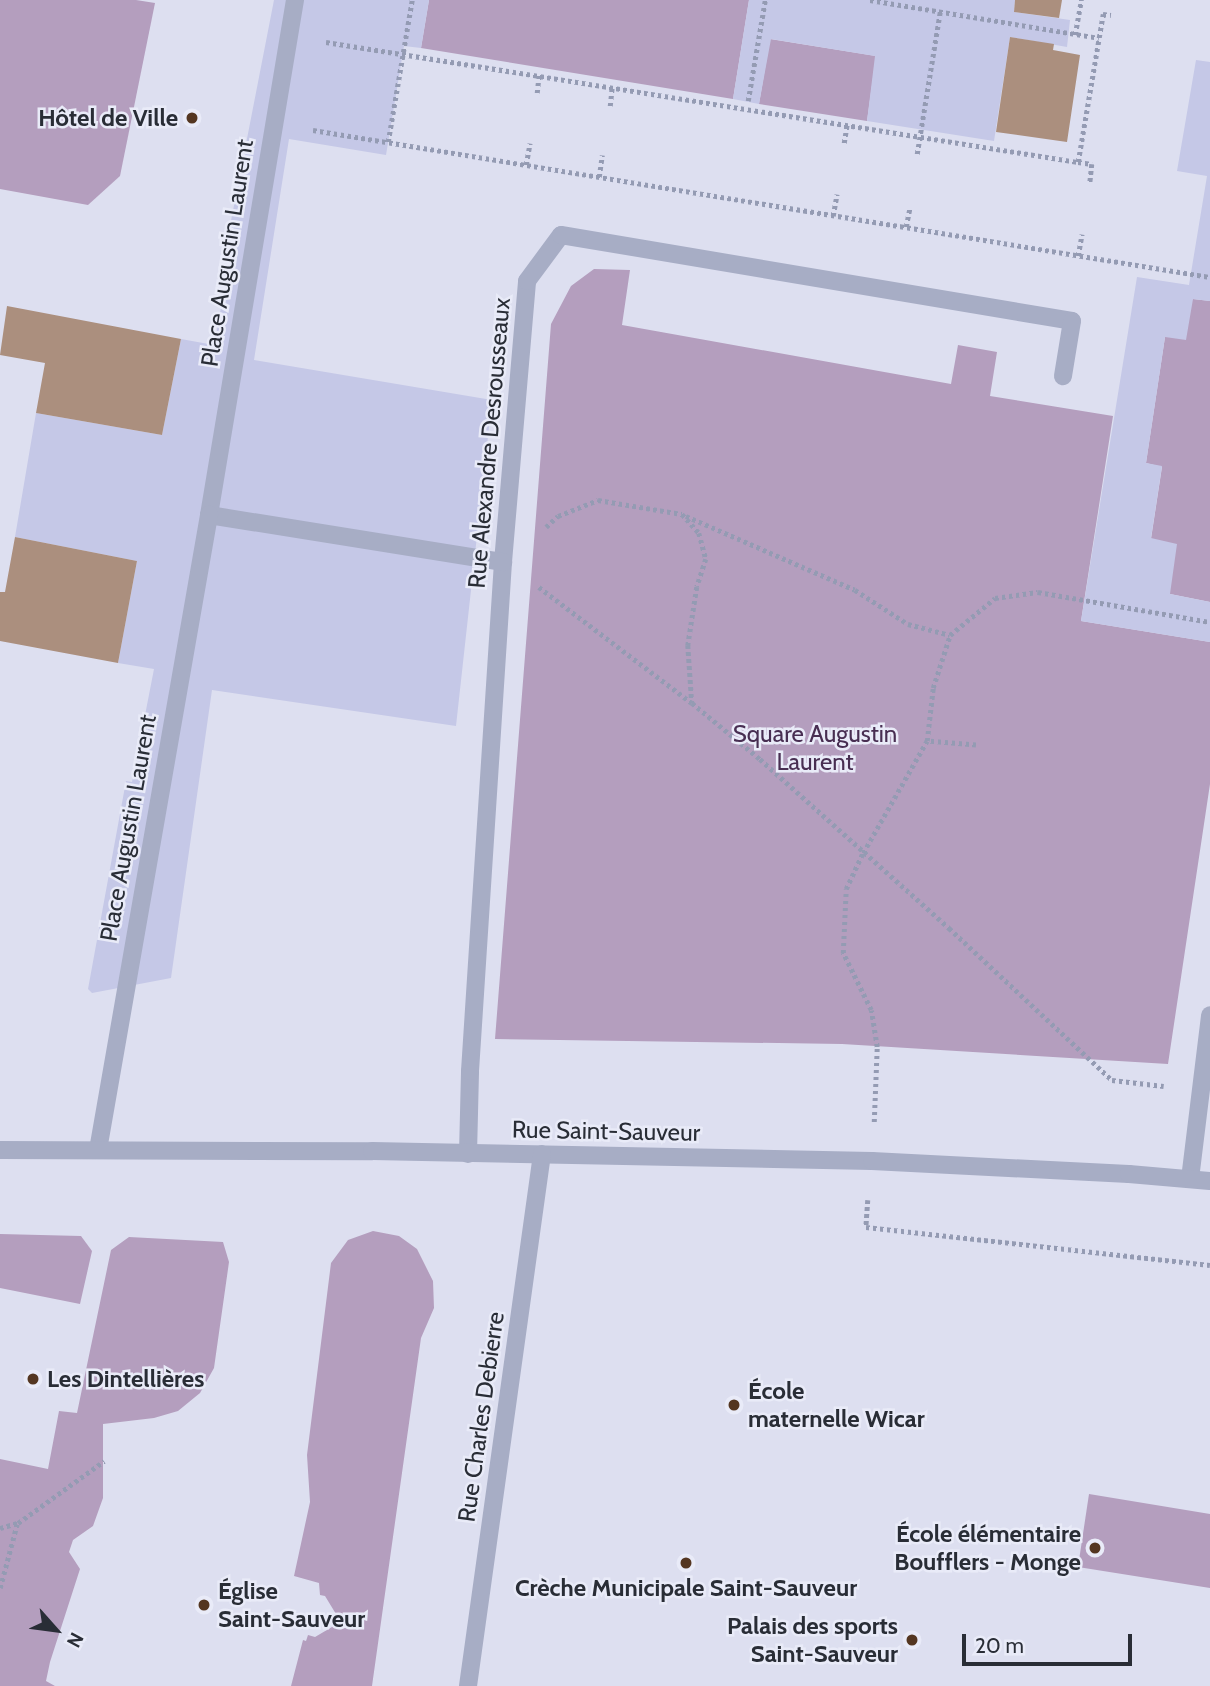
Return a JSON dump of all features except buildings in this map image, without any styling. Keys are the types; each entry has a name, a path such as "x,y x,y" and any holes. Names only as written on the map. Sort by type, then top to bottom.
{"street":[{"name":"Place Augustin Laurent","path":"98,1150 209,515 295,0"},
{"name":"Rue Alexandre Desrousseaux","path":"468,1154 470,1071 503,562 527,281 561,235 1072,321 1063,376"},
{"path":"209,515 503,562"},
{"path":"1190,1179 1210,1015"},
{"name":"Rue Saint-Sauveur","path":"0,1150 542,1154 872,1161 1210,1181"},
{"name":"Rue Charles Debierre","path":"468,1686 542,1154"}],"path":[{"path":"388,142 412,0"},
{"path":"748,102 765,0"},
{"path":"870,0 1099,38"},
{"path":"1075,35 1081,0"},
{"path":"918,154 940,12"},
{"path":"1078,162 1103,14 1111,15"},
{"path":"288,36 1092,164 1090,183"},
{"path":"537,93 539,75"},
{"path":"610,106 612,87"},
{"path":"274,124 1210,278"},
{"path":"844,143 846,125"},
{"path":"526,165 530,143"},
{"path":"599,177 602,155"},
{"path":"833,216 837,194"},
{"path":"906,227 910,207"},
{"path":"1077,256 1082,234"},
{"path":"950,635 908,624 855,590 682,514 598,500 558,516 503,562 608,637 760,759 1112,1080 1201,1090"},
{"path":"682,514 699,533 706,559 697,587 688,645 692,703"},
{"path":"1210,622 1038,592 995,598 950,635 933,688 927,741 863,853 846,889 843,953 871,1010 877,1047 866,1227 1210,1265"},
{"path":"927,741 976,745"},
{"path":"0,1528 18,1523 104,1461"},
{"path":"0,1588 18,1523"}],"green space":[{"path":"0,0 136,0 155,3 120,176 88,205 0,189"},
{"path":"429,0 749,0 733,99 421,48"},
{"path":"770,39 876,56 867,121 759,104"},
{"name":"Square Augustin Laurent","path":"594,269 630,270 622,325 951,384 958,345 997,352 990,396 1113,416 1081,621 1210,642 1210,784 1168,1064 842,1044 495,1039 551,324 571,286"},
{"path":"1193,299 1210,301 1210,602 1170,594 1151,539 1162,467 1146,463 1165,337"},
{"path":"373,1231 399,1236 417,1249 433,1281 434,1308 421,1338 372,1686 291,1686 303,1640 306,1641 308,1635 315,1637 332,1627 336,1614 325,1596 320,1595 319,1583 294,1576 310,1502 307,1455 331,1263 348,1240"},
{"path":"0,1234 81,1236 92,1251 80,1304 0,1288"},
{"path":"129,1237 223,1242 229,1262 214,1368 200,1393 178,1411 154,1418 103,1424 103,1498 93,1526 73,1540 69,1552 80,1569 50,1662 46,1681 55,1686 0,1686 0,1459 48,1469 59,1411 77,1413 111,1250"},
{"path":"1089,1494 1210,1514 1210,1588 1078,1567"}],"shaded area":[{"path":"274,0 429,0 421,48 404,46 386,155 289,139 254,360 492,400 456,726 212,690 171,978 92,993 88,989 126,781 132,782 154,669 118,663 137,561 15,537 36,413 162,435 181,339 214,345 235,233 229,231"},
{"path":"749,0 1015,0 1014,12 1070,20 1067,47 1010,37 994,141 867,121 875,56 771,39 759,104 733,99"},
{"path":"1015,0 1062,0 1059,18 1014,12"},
{"path":"1010,37 1054,44 1053,50 1080,55 1067,142 996,132"},
{"path":"1196,60 1210,62 1210,301 1193,299 1186,340 1165,337 1146,463 1162,466 1151,538 1177,544 1170,594 1210,602 1210,642 1081,621 1137,277 1189,285 1207,176 1177,171"},
{"path":"7,306 181,339 162,435 36,413 45,363 0,355"},
{"path":"15,537 137,561 118,663 0,641 0,592 5,592"}],"place":[{"name":"Hôtel de Ville","path":"192,118"},
{"name":"Les Dintellières","path":"33,1379"},
{"name":"École maternelle Wicar","path":"734,1405"},
{"name":"École élémentaire Boufflers - Monge","path":"1095,1548"},
{"name":"Crèche Municipale Saint-Sauveur","path":"686,1563"},
{"name":"Église Saint-Sauveur","path":"204,1605"},
{"name":"Palais des sports Saint-Sauveur","path":"912,1640"}]}
